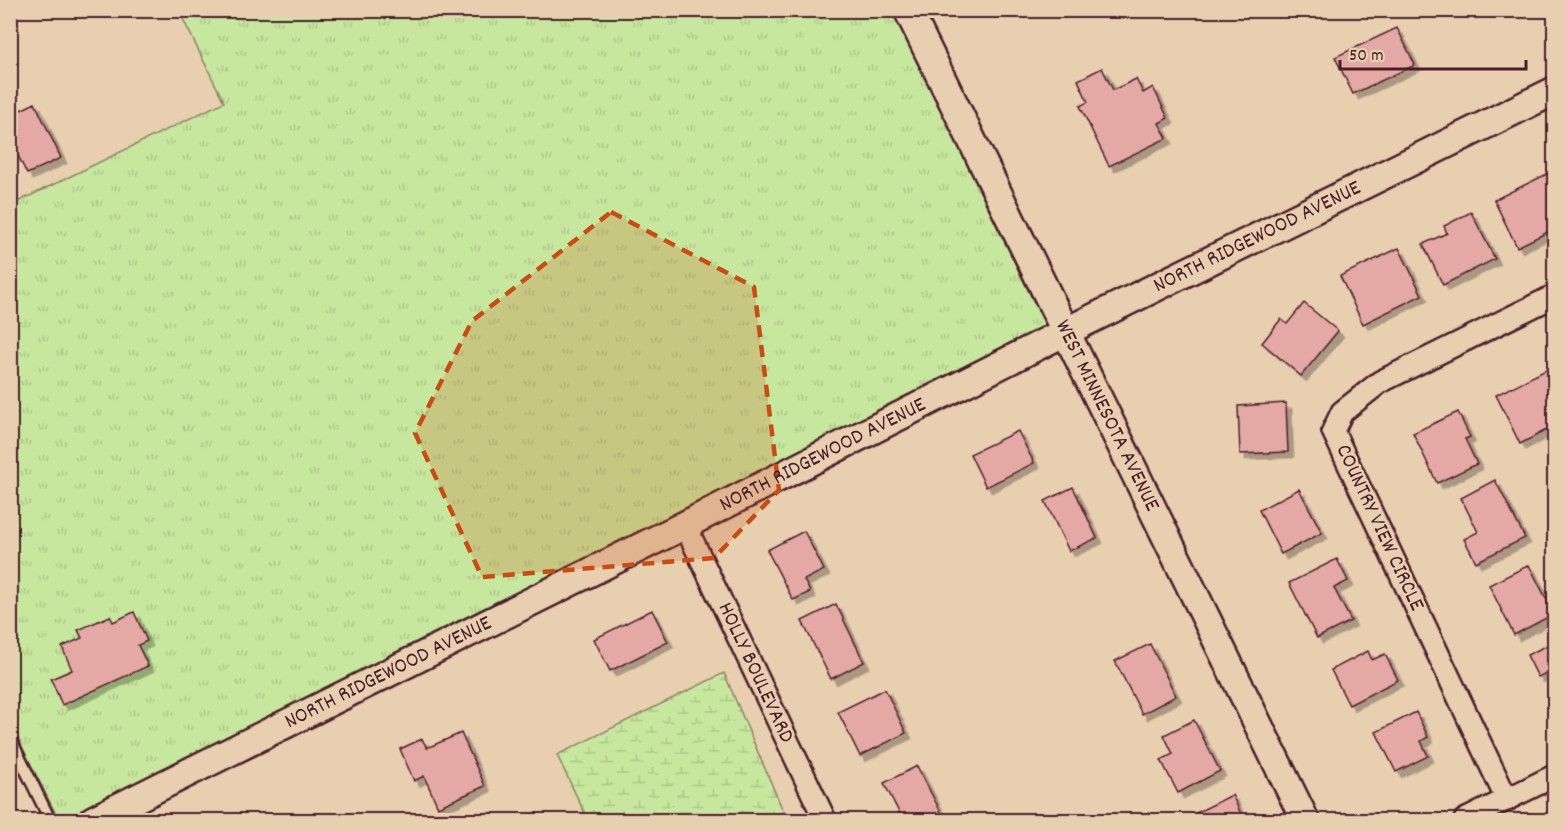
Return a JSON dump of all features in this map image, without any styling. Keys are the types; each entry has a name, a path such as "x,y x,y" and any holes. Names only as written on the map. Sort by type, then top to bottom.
{"street":[{"name":"WEST MINNESOTA AVENUE","path":"908,10 1305,820"},
{"name":"NORTH RIDGEWOOD AVENUE","path":"93,820 685,525 1065,332 1554,91"},
{"name":"COUNTRY VIEW CIRCLE","path":"1507,800 1333,431 1342,412 1380,382 1554,296"},
{"name":"HOLLY BOULEVARD","path":"685,525 825,820"},
{"path":"1465,820 1554,776"}],"lane":[{"path":"10,738 50,820"}],"highlighted area":[{"path":"611,212 754,287 779,490 714,558 482,577 415,433 472,321"}],"green space":[{"path":"179,11 892,11 1046,327 680,514 66,820 59,820 11,725 11,205 224,102"},
{"path":"724,673 787,820 588,820 557,755"}],"building":[{"path":"1397,28 1415,65 1353,94 1335,57"},
{"path":"1102,68 1113,90 1136,79 1143,93 1153,87 1168,118 1159,123 1167,138 1109,166 1080,106 1088,102 1078,80"},
{"path":"35,103 61,158 27,174 10,139 10,115"},
{"path":"1551,172 1554,180 1554,229 1517,247 1494,200"},
{"path":"1471,212 1495,259 1443,285 1423,244 1447,233 1444,226"},
{"path":"1399,248 1422,295 1363,324 1340,276"},
{"path":"1304,303 1338,331 1301,376 1262,343 1281,319 1287,324"},
{"path":"1554,366 1554,426 1520,444 1496,395"},
{"path":"1286,403 1288,452 1240,454 1238,406"},
{"path":"1458,412 1470,437 1465,439 1477,464 1437,483 1413,433"},
{"path":"1018,431 1034,463 986,487 970,454"},
{"path":"1495,480 1525,538 1476,562 1464,539 1478,532 1461,498"},
{"path":"1073,487 1097,538 1069,551 1045,501"},
{"path":"1299,489 1322,533 1281,554 1259,510"},
{"path":"804,531 824,570 804,580 810,592 793,600 767,550"},
{"path":"1337,559 1348,581 1334,588 1351,621 1317,638 1289,583"},
{"path":"1529,565 1554,614 1514,635 1489,585"},
{"path":"836,604 864,662 831,679 802,621"},
{"path":"652,610 668,642 610,671 594,639"},
{"path":"134,612 147,641 138,645 148,666 62,705 51,679 72,670 62,647 82,638 78,630 110,616 113,622"},
{"path":"1554,642 1554,679 1551,671 1538,677 1527,655"},
{"path":"1150,644 1176,696 1142,714 1115,661"},
{"path":"1368,651 1372,660 1385,654 1398,680 1349,705 1331,670"},
{"path":"885,689 906,733 860,756 838,712"},
{"path":"1416,712 1428,737 1421,741 1428,756 1396,772 1376,732"},
{"path":"1194,720 1220,771 1178,793 1161,760 1173,754 1164,735"},
{"path":"461,733 485,786 438,807 424,776 414,781 400,749 422,739 427,748"},
{"path":"917,766 945,820 903,820 884,783"},
{"path":"1232,795 1244,820 1190,820 1188,817"}]}
